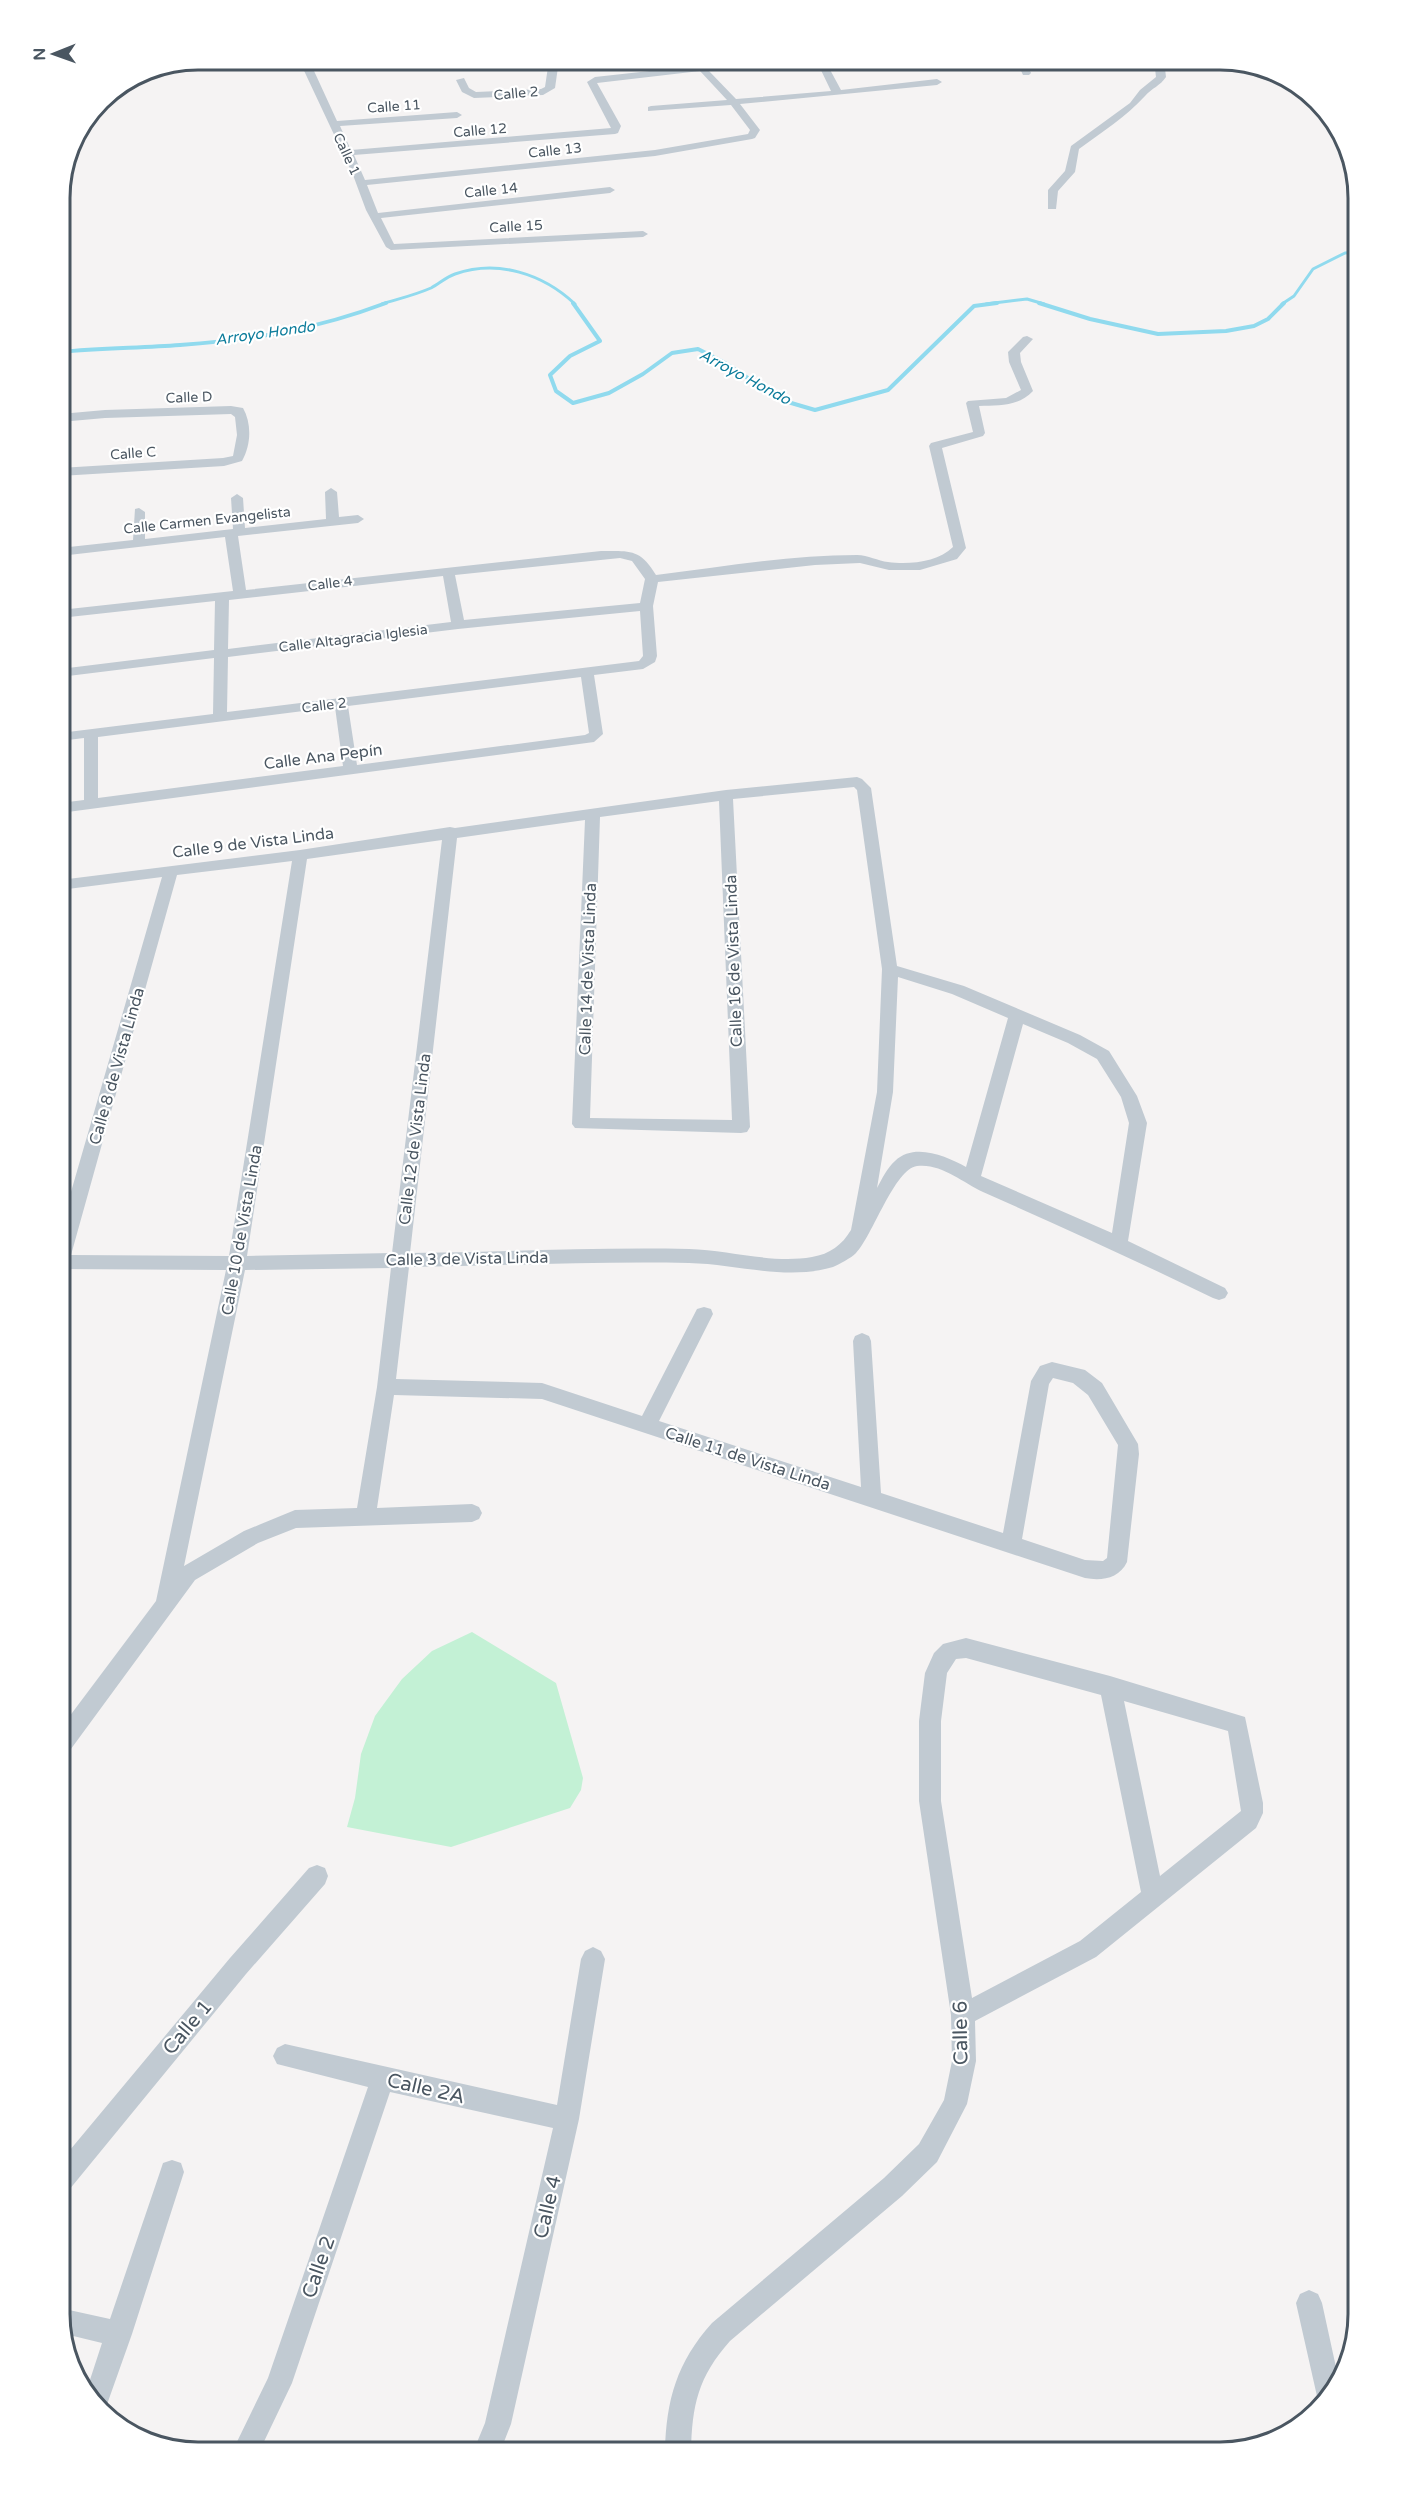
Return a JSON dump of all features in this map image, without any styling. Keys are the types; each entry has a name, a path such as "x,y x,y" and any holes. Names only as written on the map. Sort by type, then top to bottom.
{"street":[{"name":"Calle 1","path":"309,70 391,247"},
{"name":"Calle 2","path":"461,80 465,90 474,96 543,92 550,88 553,70"},
{"name":"Calle 12","path":"348,153 615,131 616,126 592,80 680,70"},
{"path":"705,70 733,101"},
{"path":"827,71 837,93"},
{"path":"865,71 870,82"},
{"path":"1052,207 1053,190 1070,172 1074,148 1133,105 1143,92 1157,82 1161,77 1160,71"},
{"path":"651,109 837,93 870,82 937,82"},
{"name":"Calle 13","path":"361,183 656,153 752,136 755,130 733,101"},
{"name":"Calle 11","path":"333,124 457,115"},
{"name":"Calle 14","path":"375,216 610,190"},
{"name":"Calle 15","path":"391,247 643,234"},
{"path":"646,606 652,579 815,561 860,560 889,566 920,566 952,556 960,548 935,446 979,433 972,404 1017,400 1027,391 1014,362 1014,352 1027,339"},
{"name":"Calle D","path":"71,417 105,414 239,411 243,421 243,447 238,458 207,463"},
{"name":"Calle C","path":"71,471 207,463"},
{"path":"331,492 333,522"},
{"path":"237,498 235,532 240,594"},
{"path":"139,512 139,543"},
{"name":"Calle Carmen Evangelista","path":"71,551 358,519"},
{"name":"Calle 4","path":"71,613 601,555 636,557 641,560 652,579"},
{"path":"448,570 458,625"},
{"path":"220,717 222,596"},
{"name":"Calle 2","path":"71,736 643,665 648,662 650,656 646,606"},
{"name":"Calle Altagracia Iglesia","path":"71,672 458,625 646,606"},
{"name":"Calle Ana Pepín","path":"71,807 590,739 596,734 587,673"},
{"path":"341,703 351,770"},
{"path":"91,733 91,804"},
{"name":"Calle 9 de Vista Linda","path":"71,884 300,855 450,832 726,795 857,782 864,788 890,969"},
{"name":"Calle 16 de Vista Linda","path":"581,1124 741,1127 726,795"},
{"name":"Calle 14 de Vista Linda","path":"581,1124 593,814"},
{"name":"Calle 12 de Vista Linda","path":"366,1517 386,1387 450,832"},
{"name":"Calle 10 de Vista Linda","path":"166,1602 237,1263 300,855"},
{"name":"Calle 8 de Vista Linda","path":"71,1225 171,871"},
{"path":"860,1232 885,1092 890,969 958,990 1074,1039 1103,1055 1129,1096 1138,1123 1119,1244"},
{"path":"1017,1015 972,1178 1119,1244 1219,1293"},
{"name":"Calle 3 de Vista Linda","path":"70,1262 237,1263 692,1256 784,1266 810,1265 831,1260 850,1248 892,1176 902,1164 914,1159 938,1160 972,1178"},
{"path":"647,1425 704,1314"},
{"path":"862,1341 871,1498"},
{"name":"Calle 11 de Vista Linda","path":"386,1387 542,1390 1085,1569 1103,1571 1111,1568 1117,1562 1129,1454 1128,1444 1095,1389 1078,1376 1058,1370 1047,1372 1041,1382 1011,1544"},
{"path":"70,1732 188,1574 251,1537 295,1519 472,1513"},
{"name":"Calle 6","path":"678,2441 678,2420 687,2387 700,2356 721,2332 893,2187 928,2153 955,2104 964,2061 963,2015 930,1802 930,1722 936,1673 941,1660 950,1652 966,1648 1110,1686"},
{"path":"963,2015 1088,1949 1237,1832 1252,1813 1237,1724 1110,1686 1153,1896"},
{"name":"Calle 1","path":"70,2169 238,1966 317,1876"},
{"name":"Calle 4","path":"491,2441 498,2424 567,2119 593,1959"},
{"name":"Calle 2A","path":"285,2056 567,2119"},
{"name":"Calle 2","path":"250,2441 279,2383 383,2078"},
{"path":"98,2393 172,2172"},
{"path":"1309,2304 1326,2384"},
{"path":"71,2322 119,2334"}],"green space":[{"path":"472,1632 556,1683 583,1778 581,1790 570,1808 451,1847 347,1827 355,1798 361,1754 375,1716 402,1679 432,1651"}],"waterway":[{"name":"Arroyo Hondo","path":"1282,304 1294,296 1313,269 1348,253"},
{"name":"Arroyo Hondo","path":"382,304 431,288 455,274 487,268 519,272 534,277 562,293 575,304"},
{"name":"Arroyo Hondo","path":"986,304 1027,299 1044,304"},
{"name":"Arroyo Hondo","path":"71,351 233,340 284,332 335,320 386,303"},
{"name":"Arroyo Hondo","path":"573,303 600,341 570,356 550,375 556,391 573,403 609,393 643,374 672,353 698,349 725,363 781,400 815,410 888,390 974,306 997,303"},
{"name":"Arroyo Hondo","path":"1039,303 1090,319 1158,334 1226,331 1254,326 1268,319 1284,303"}]}
